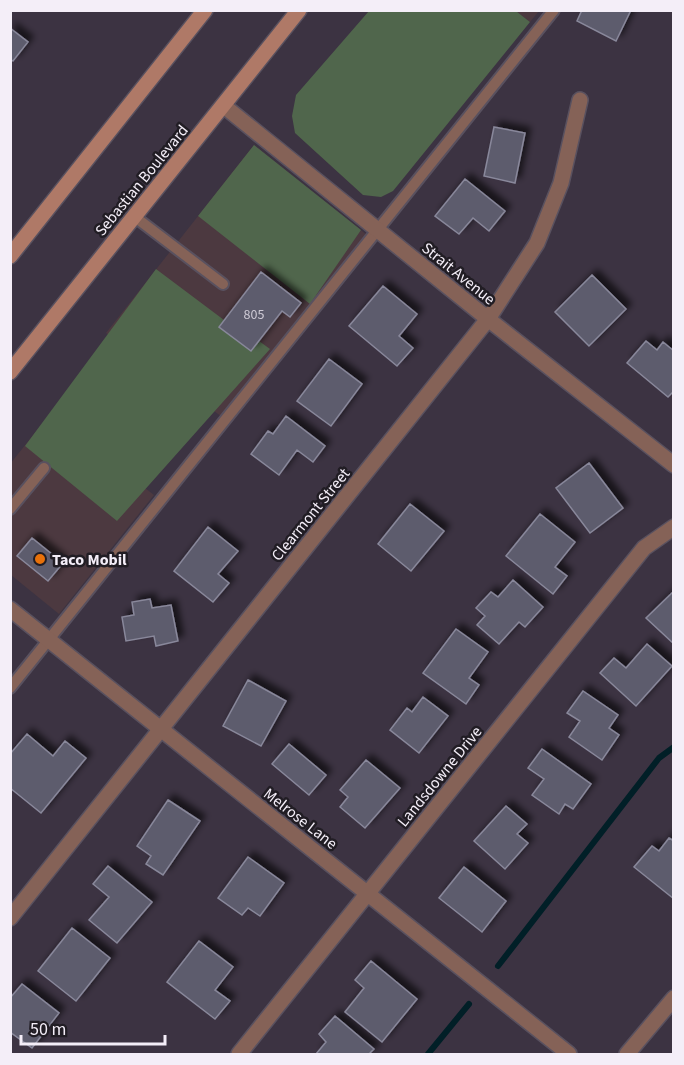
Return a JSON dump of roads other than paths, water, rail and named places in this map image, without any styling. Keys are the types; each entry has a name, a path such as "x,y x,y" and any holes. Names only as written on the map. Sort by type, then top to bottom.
{"main road":[{"path":"10,256 205,10"},
{"name":"Sebastian Boulevard","path":"10,372 299,10"}],"street":[{"name":"Clearmont Street","path":"10,918 488,319 537,243 561,183 580,100"},
{"name":"Strait Avenue","path":"224,106 488,319 674,465"},
{"name":"Landsdowne Drive","path":"239,1054 644,548 674,527"},
{"name":"Melrose Lane","path":"10,609 569,1054"},
{"path":"627,1054 674,998"}],"lane":[{"path":"10,688 554,10"},
{"path":"135,217 223,284"},
{"path":"10,509 44,468"}],"waterway":[{"path":"498,966 659,758 674,747"},
{"path":"428,1054 469,1004"}],"place":[{"name":"Taco Mobil","path":"40,559"}]}
